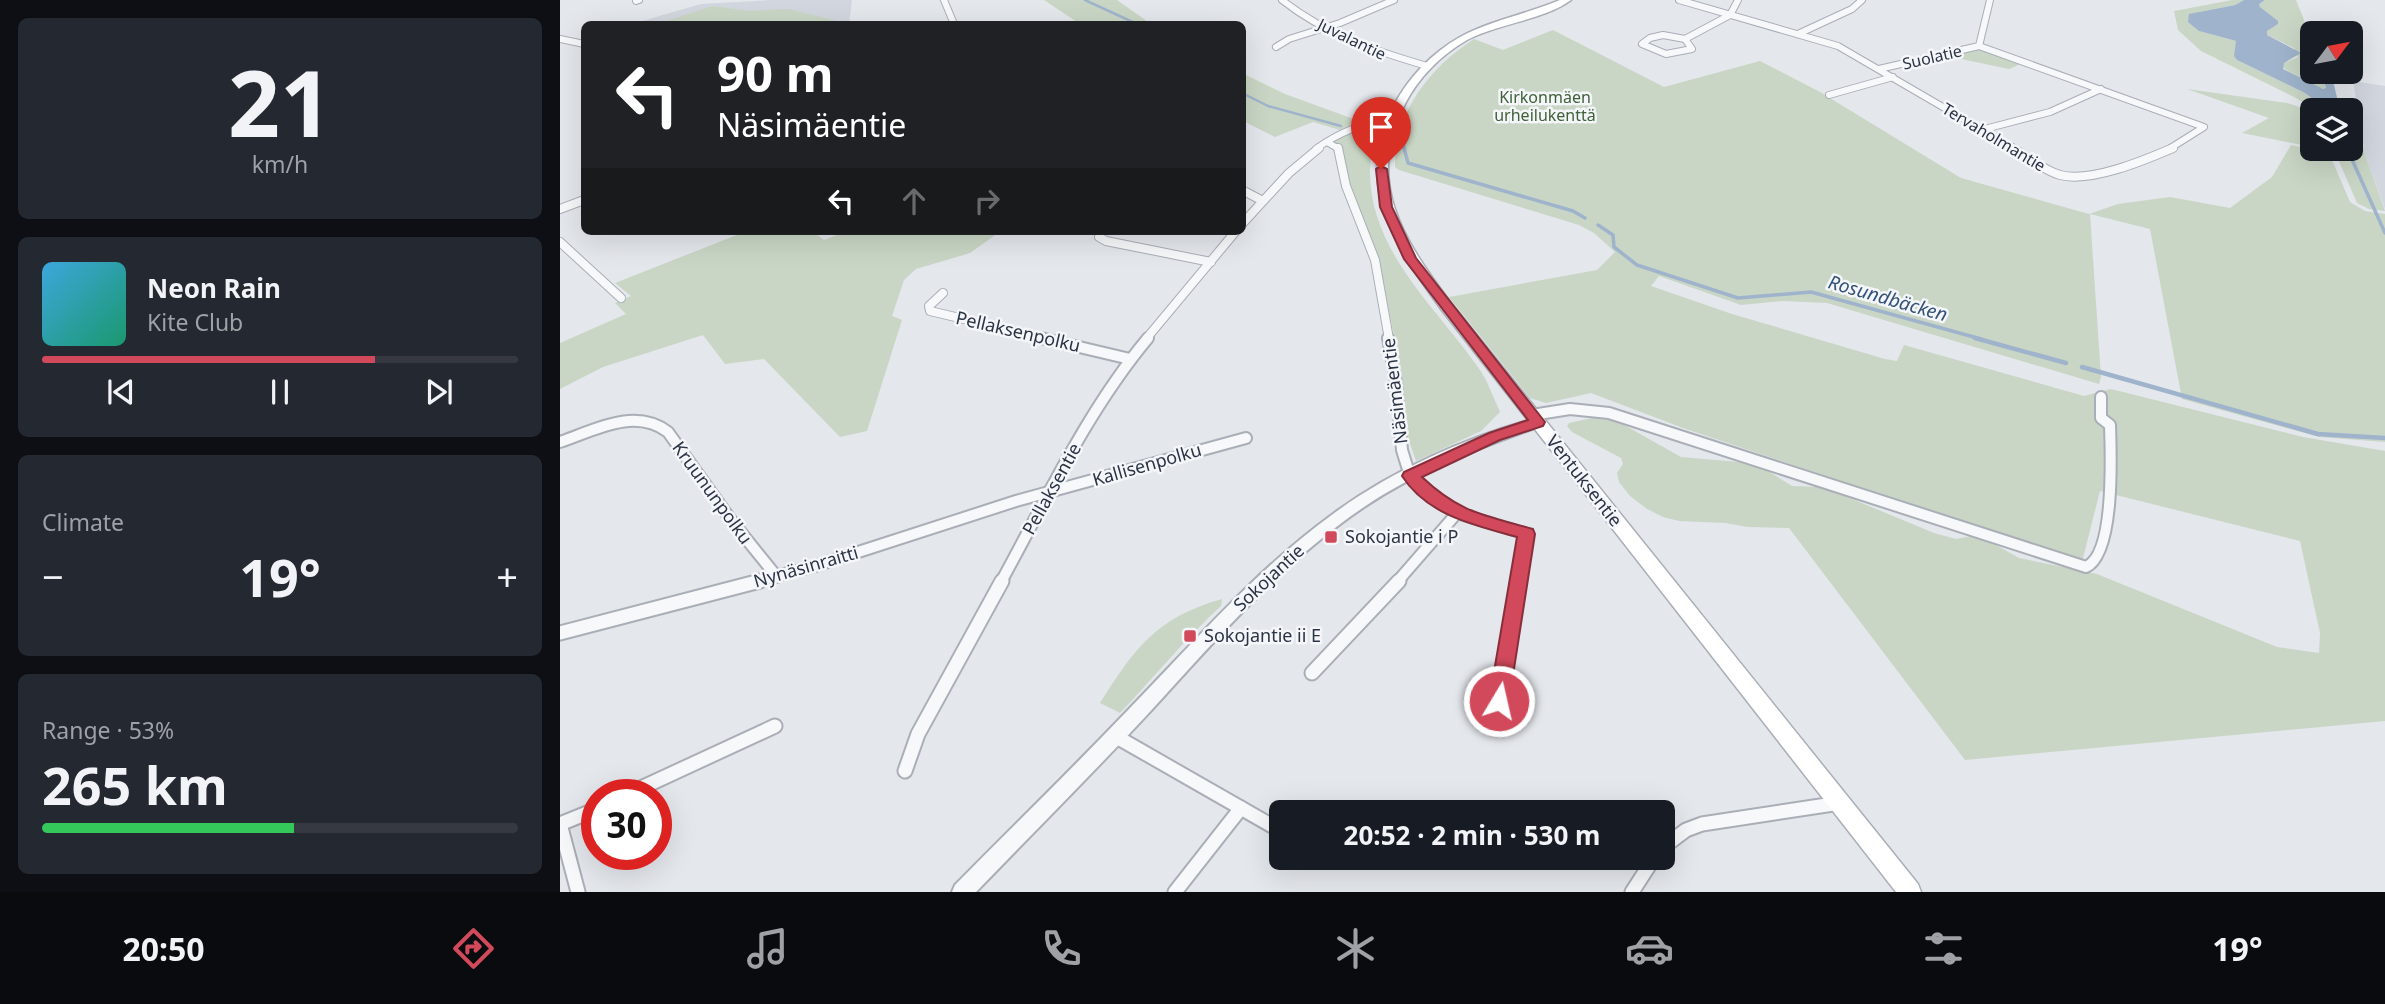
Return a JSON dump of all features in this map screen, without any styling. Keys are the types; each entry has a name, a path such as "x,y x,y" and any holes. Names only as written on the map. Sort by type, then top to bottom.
{"main road":[{"name":"Ventuksentie","path":"1567,0 1478,31 1427,66 1408,90 1390,120 1383,144 1381,172 1386,207 1401,242 1424,277 1910,892"}],"street":[{"path":"944,0 953,21"},
{"name":"Juvalantie","path":"1282,0 1293,9 1378,53 1427,66"},
{"path":"1276,47 1296,36 1327,27 1394,0"},
{"name":"Tervaholmantie","path":"1679,0 1838,46 2052,171 2072,177 2141,161 2196,134 2204,127 1979,46"},
{"path":"1685,39 1692,49 1674,54 1653,51 1642,44 1650,37 1663,35 1685,39 1730,15 1738,0"},
{"path":"1798,34 1852,9 1862,0"},
{"name":"Suolatie","path":"1879,69 1979,46 1990,0"},
{"path":"560,39 581,44"},
{"path":"560,46 572,42"},
{"path":"1829,94 1893,77"},
{"path":"1982,130 2050,112 2101,89"},
{"path":"1246,218 1261,200 1327,142 1360,123 1390,120"},
{"name":"Näsimäentie","path":"1327,142 1339,148 1346,186 1375,260 1396,382 1402,450 1410,476"},
{"path":"1246,192 1261,200"},
{"path":"560,209 581,202"},
{"path":"1100,235 1099,237 1106,241 1211,262"},
{"name":"Pellaksentie","path":"905,771 918,734 1090,420 1130,359 1233,235"},
{"path":"560,242 621,298"},
{"name":"Pellaksenpolku","path":"943,293 929,306 930,310 1130,359"},
{"path":"1535,418 1568,407 1609,413 2085,567 2094,564 2098,557 2104,528 2111,451 2110,425 2101,418 2101,397"},
{"name":"Sokojantie","path":"962,892 1223,622 1311,539 1360,503 1410,476 1535,418"},
{"name":"Kruununpolku","path":"560,442 622,421 655,422 668,432 687,455 731,520 777,577"},
{"name":"Kallisenpolku","path":"1049,493 1246,438"},
{"path":"1410,476 1437,501 1457,513 1527,534 1499,701"},
{"name":"Nynäsinraitti","path":"560,633 777,577 1049,493"},
{"path":"1312,673 1425,553 1457,513"},
{"path":"660,779 775,726"},
{"path":"1115,736 1269,824"},
{"path":"1675,838 1686,830 1702,824 1840,803"},
{"path":"1175,892 1241,808"},
{"path":"578,892 560,824 581,815"},
{"path":"1632,892 1646,870"}],"shaded area":[{"path":"772,0 852,0 849,21 642,21 701,4"},
{"path":"2353,84 2385,86 2385,209 2365,154 2363,98 2356,98"}],"green space":[{"path":"1044,0 1117,0 1147,21 1076,21"},
{"path":"2244,0 2235,5 2199,12 2199,31 2236,41 2237,60 2312,98 2300,98 2300,101 2201,51 2178,30 2174,11"},
{"path":"2265,0 2296,0 2304,21 2300,21 2300,78 2283,68 2284,63 2298,57 2294,48 2267,35 2266,31 2278,24 2258,4"},
{"path":"713,6 750,11 788,9 837,21 666,21"},
{"name":"Kirkonmäen urheilukenttä","path":"1553,30 1664,87 1760,61 1820,92 1961,178 2089,214 2118,204 2170,197 2230,208 2272,177 2291,145 2300,147 2300,161 2332,161 2350,202 2365,211 2385,214 2385,442 2319,437 2182,399 2150,229 2090,214 2101,377 2099,384 1827,303 1783,301 1741,305 1659,276 1651,286 1732,314 1885,359 1897,361 1904,345 2084,396 2111,389 2303,437 2385,451 2385,721 1965,760 1789,528 1679,521 1663,517 1630,496 1619,482 1617,473 1623,464 1621,458 1572,432 1567,426 1569,423 1592,418 1617,421 1681,457 1750,463 1792,486 1823,487 1934,533 1956,539 1972,536 2019,558 2097,574 2277,647 2319,653 2320,633 2300,541 2100,491 2082,562 1683,428 1591,393 1546,403 1530,398 1449,297 1597,270 1615,252 1594,233 1579,225 1395,167 1401,128 1408,110 1429,78 1458,50 1474,39 1503,50"},
{"path":"1980,48 2023,63 2009,69 1947,56"},
{"path":"1246,75 1285,94 1359,121 1340,130 1313,122 1275,137 1246,122"},
{"path":"2311,84 2325,84 2326,89"},
{"path":"2187,89 2300,107 2300,145 2242,133 2269,118"},
{"path":"1380,123 1370,170 1373,200 1381,228 1410,279 1482,373 1500,412 1481,431 1416,461 1405,429 1403,381 1379,260 1350,185 1342,147 1331,142 1345,131"},
{"path":"2363,145 2385,211 2369,209 2357,203 2339,161 2363,161"},
{"path":"737,235 817,235 824,240 837,235 995,235 970,253 916,269 904,280 892,316 902,320 867,431 840,437 764,359 725,364 703,335 603,367 560,389 560,343 626,314 615,303 631,296 615,283"},
{"path":"1222,599 1221,606 1120,713 1100,703 1124,666 1149,638 1180,615"}],"water":[{"path":"2244,0 2265,0 2259,4 2260,7 2278,21 2278,24 2267,31 2267,35 2300,52 2284,63 2283,69 2300,78 2300,84 2313,84 2323,89 2326,88 2325,84 2334,84 2337,98 2312,98 2237,60 2234,56 2236,41 2199,31 2188,22 2189,14 2235,5"}],"waterway":[{"name":"Rosundbäcken","path":"1085,0 1130,21"},
{"name":"Rosundbäcken","path":"1246,95 1268,106 1341,126"},
{"path":"1353,130 1363,137 1375,137"},
{"name":"Rosundbäcken","path":"1395,138 1403,142 1405,149"},
{"name":"Rosundbäcken","path":"1404,148 1408,163 1573,211 1585,218"},
{"path":"2353,161 2385,233"},
{"name":"Rosundbäcken","path":"1598,225 1613,235 1614,247 1637,265 1738,298 1811,292 1981,339"},
{"name":"Rosundbäcken","path":"1975,338 2066,363"},
{"name":"Rosundbäcken","path":"2082,367 2318,434 2385,438"}],"place":[{"name":"Sokojantie i P","path":"1331,537"},
{"name":"Sokojantie ii E","path":"1190,636"}],"route":[{"path":"1381,169 1386,207 1410,259 1538,422 1457,453 1410,476 1437,501 1457,513 1527,534 1499,701"}]}
